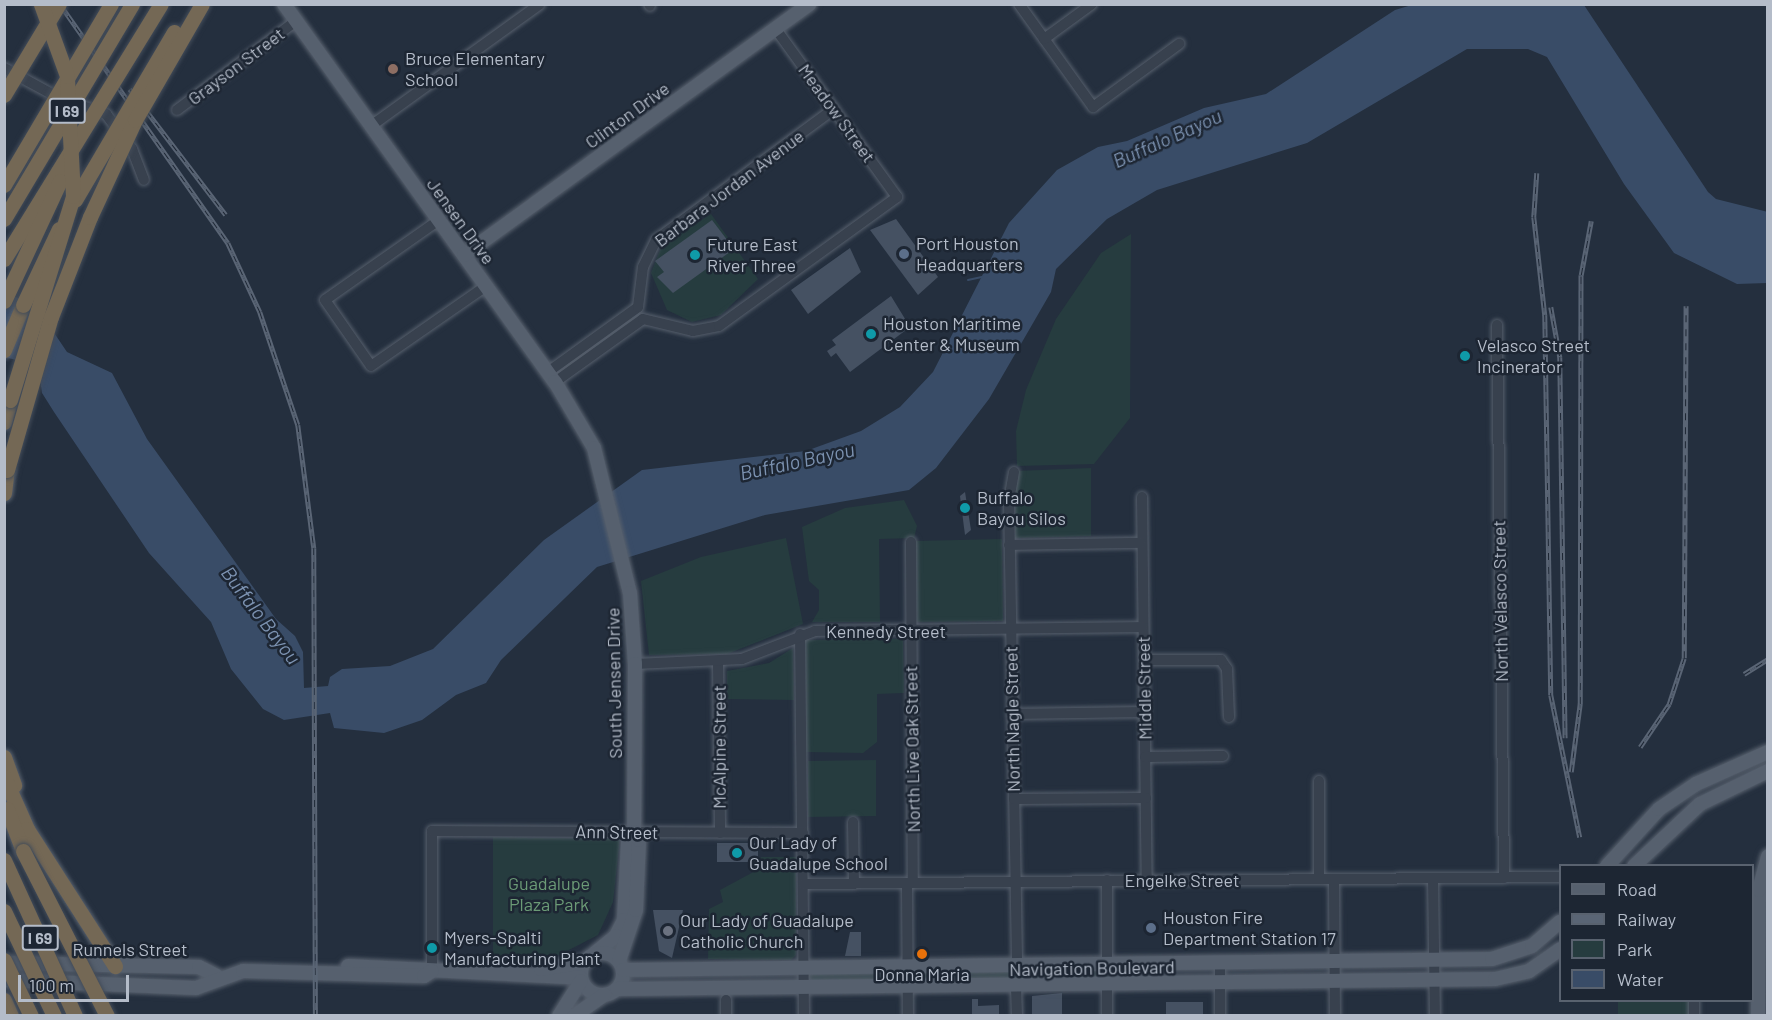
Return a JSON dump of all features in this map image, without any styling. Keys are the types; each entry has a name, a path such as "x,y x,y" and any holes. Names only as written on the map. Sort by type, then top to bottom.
{"highway":[{"path":"4,422 73,196 67,76 41,4"},
{"path":"4,95 58,4"},
{"name":"I 69","path":"4,185 111,4"},
{"name":"I 69","path":"4,219 132,4"},
{"name":"I 69","path":"4,259 160,4"},
{"path":"4,350 99,154 194,4"},
{"path":"4,493 21,411 78,246 135,120 202,4"},
{"path":"4,301 97,104"},
{"path":"4,756 36,840"},
{"path":"4,777 36,840 115,966"},
{"path":"4,801 23,851"},
{"path":"4,815 107,1016"},
{"name":"I 69","path":"4,860 75,1016"},
{"name":"I 69","path":"4,911 54,1016"},
{"path":"4,961 30,1016"},
{"path":"4,1000 11,1016"}],"main road":[{"name":"Jensen Drive","path":"284,4 552,377 590,439 598,465"},
{"name":"Clinton Drive","path":"464,255 810,4"},
{"name":"South Jensen Drive","path":"598,465 634,627 635,664 634,832 639,840 636,910 621,965 610,992"},
{"path":"1609,864 1621,848 1684,792 1696,784 1767,752"},
{"path":"1636,864 1700,804 1764,775"},
{"path":"1696,784 1700,804"},
{"path":"1684,792 1700,804"},
{"name":"South Jensen Drive","path":"590,958 621,928 628,841 634,832"},
{"path":"1621,848 1633,864"},
{"path":"1758,1016 1760,877 1767,856"},
{"name":"Navigation Boulevard","path":"590,958 621,965 804,968 1107,966 1434,960 1506,957 1549,934 1559,924"},
{"path":"1549,934 1559,948"},
{"name":"Navigation Boulevard","path":"610,992 1220,985 1513,977 1559,950"},
{"path":"559,1016 581,979 590,958"},
{"name":"Runnels Street","path":"509,973 590,958"},
{"name":"Runnels Street","path":"4,961 199,968 217,976"},
{"path":"115,966 126,985"},
{"name":"Runnels Street","path":"4,980 200,988 217,976 267,971 424,976 432,971 509,973 581,979"},
{"path":"581,979 593,993 610,992"},
{"path":"574,1016 610,992"}],"street":[{"path":"370,126 540,4"},
{"path":"1019,4 1093,107 1179,44"},
{"path":"1044,39 1092,4"},
{"name":"Grayson Street","path":"177,110 296,21"},
{"name":"Meadow Street","path":"552,377 639,321 654,318 699,331 723,324 897,197 776,29"},
{"path":"4,68 59,98 106,114 132,149 144,180"},
{"name":"Barbara Jordan Avenue","path":"552,377 632,313 641,301 646,254 656,240 834,109"},
{"path":"439,220 325,300 371,366 486,286"},
{"name":"North Velasco Street","path":"1497,325 1504,878"},
{"name":"North Nagle Street","path":"1014,472 1009,545 1017,967"},
{"name":"Middle Street","path":"1142,497 1147,879"},
{"name":"North Live Oak Street","path":"908,1016 911,542"},
{"path":"1009,545 1141,543"},
{"name":"Kennedy Street","path":"635,664 718,662 742,659 800,634 1143,627"},
{"path":"800,634 804,1016"},
{"path":"1144,660 1221,660 1227,669 1229,717"},
{"name":"McAlpine Street","path":"718,662 720,833"},
{"path":"1012,714 1145,712"},
{"path":"1145,757 1222,756"},
{"path":"1319,781 1319,879"},
{"path":"1014,799 1146,798"},
{"path":"853,822 854,884"},
{"name":"Ann Street","path":"432,971 432,831 803,833"},
{"path":"1433,878 1435,1016"},
{"name":"Engelke Street","path":"803,884 1147,879 1559,878"},
{"path":"1334,879 1335,1016"},
{"path":"1107,880 1107,1016"},
{"path":"1220,964 1220,1016"},
{"path":"1016,987 1017,1016"},
{"path":"726,1000 726,1016"}],"green space":[{"path":"711,214 758,279 721,315 692,322 667,310 651,273 662,245"},
{"path":"1131,234 1130,418 1094,464 1017,466 1016,431 1026,390 1056,319 1101,253"},
{"path":"1091,468 1091,536 1015,538 1015,471"},
{"path":"904,500 917,526 914,538 879,539 880,622 812,622 819,610 819,590 809,581 802,527 845,508"},
{"path":"786,538 803,624 727,654 649,655 641,581 701,557"},
{"path":"1002,539 1003,621 914,622 915,541"},
{"path":"903,639 904,693 877,694 877,742 863,753 806,752 805,640"},
{"path":"793,648 794,700 727,699 727,671 769,663"},
{"path":"876,760 876,816 808,817 808,761"},
{"name":"Guadalupe Plaza Park","path":"493,837 620,839 613,902 598,935 559,955 493,957"},
{"path":"761,857 796,857 796,955 791,960 708,959 709,909 723,902 720,890 759,869"},
{"path":"1101,968 1101,982 809,987 809,972"},
{"path":"1618,1002 1691,1002 1691,1015 1618,1015"}],"water":[{"name":"Buffalo Bayou","path":"1415,4 1584,5 1708,192 1716,199 1768,212 1767,283 1737,284 1674,253 1624,184 1547,57 1528,49 1467,49 1307,143 1157,190 1107,219 1056,269 1051,292 989,399 936,468 909,490 765,515 597,567 501,660 486,683 456,695 422,720 384,733 334,728 330,713 284,720 263,709 231,669 211,622 149,553 54,412 42,393 38,366 5,357 4,292 36,306 67,352 112,373 147,439 276,619 295,636 303,652 304,688 328,686 330,677 342,669 390,666 433,649 544,540 642,470 806,451 861,431 900,407 933,372 1009,223 1057,170 1098,147 1127,141 1204,108 1266,94 1395,10"}],"building":[{"name":"Port Houston Headquarters","path":"896,219 938,277 918,295 870,230"},
{"name":"Future East River Three","path":"712,220 734,249 673,293 657,277 664,272 655,261"},
{"path":"850,248 861,272 808,314 791,290"},
{"name":"Houston Maritime Center & Museum","path":"891,296 910,327 850,372 836,353 831,357 827,351 836,345 832,340"},
{"path":"965,492 971,530 965,535 960,496"},
{"name":"Our Lady of Guadalupe School","path":"717,843 758,843 758,862 717,862"},
{"name":"Our Lady of Guadalupe Catholic Church","path":"653,910 683,910 672,958 659,951"},
{"path":"850,932 861,932 861,956 845,956"},
{"path":"1062,993 1062,1016 1032,1016 1032,996"},
{"path":"972,999 978,999 978,1006 999,1005 999,1016 972,1016"},
{"path":"1166,1002 1203,1002 1203,1016 1166,1016"}],"waterway":[{"path":"968,280 982,277"}],"railway":[{"path":"60,4 228,243 260,312 298,425 314,548 316,1016"},
{"path":"130,89 226,215"},
{"path":"1537,173 1534,217 1545,315 1551,695 1580,837"},
{"path":"1571,772 1580,704 1581,275 1591,221"},
{"path":"1640,747 1669,704 1684,658 1686,306"},
{"path":"1551,307 1560,357 1565,738"},
{"path":"1744,674 1768,659"}],"place":[{"name":"Bruce Elementary School","path":"393,69"},
{"name":"Port Houston Headquarters","path":"904,254"},
{"name":"Future East River Three","path":"695,255"},
{"name":"Houston Maritime Center & Museum","path":"871,334"},
{"name":"Velasco Street Incinerator","path":"1465,356"},
{"name":"Buffalo Bayou Silos","path":"965,508"},
{"name":"Our Lady of Guadalupe School","path":"737,853"},
{"name":"Houston Fire Department Station 17","path":"1151,928"},
{"name":"Our Lady of Guadalupe Catholic Church","path":"668,931"},
{"name":"Myers-Spalti Manufacturing Plant","path":"432,948"},
{"name":"Donna Maria","path":"922,954"}]}
